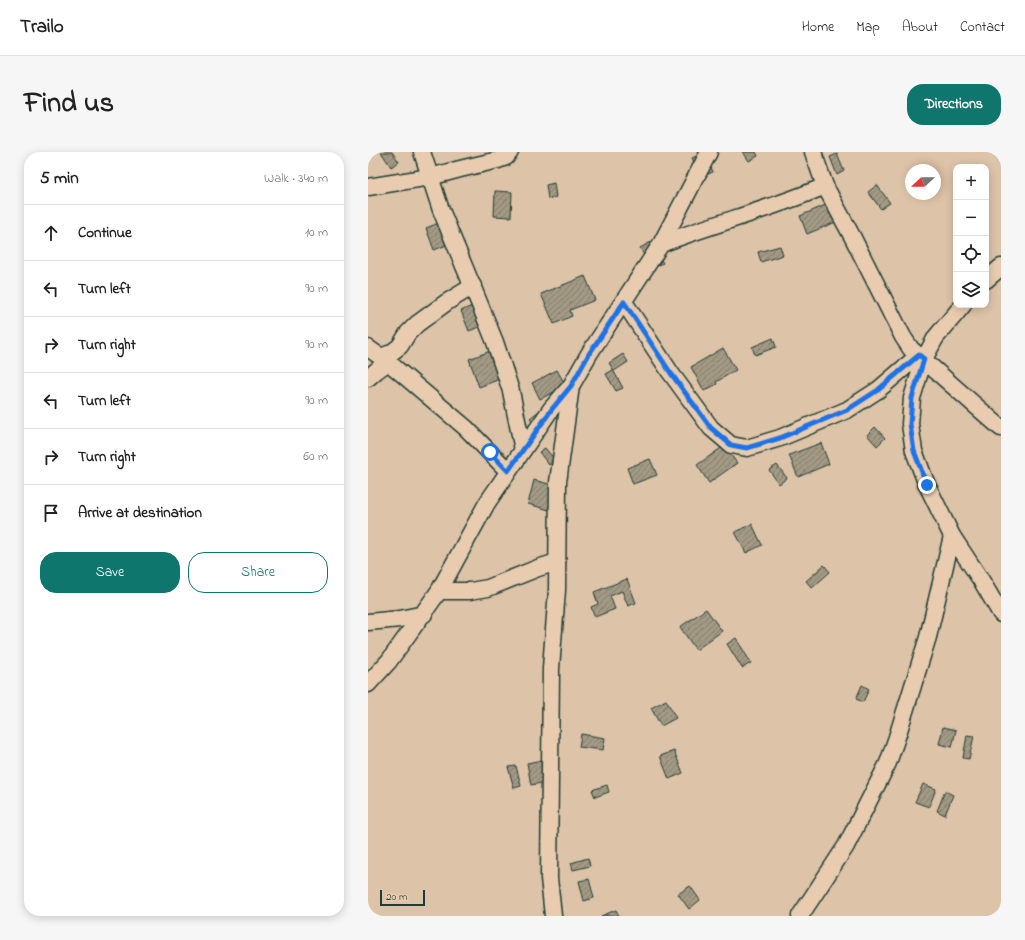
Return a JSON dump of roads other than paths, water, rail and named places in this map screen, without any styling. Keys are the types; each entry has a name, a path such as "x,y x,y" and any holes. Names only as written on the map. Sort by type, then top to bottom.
{"street":[{"path":"422,152 441,210 473,286 511,391 522,450"},
{"path":"368,186 430,177 498,160 506,157 510,152"},
{"path":"368,684 389,661 440,591 487,503 522,450 571,386 589,354 661,244 710,152"},
{"path":"813,152 825,186 903,337 911,349 922,357 1001,428"},
{"path":"661,244 800,197 825,186"},
{"path":"989,277 1001,267"},
{"path":"379,356 391,353 400,346 408,333 417,324 473,286"},
{"path":"624,302 670,372 711,428 731,445 747,448 780,438 847,410 878,390 922,357 936,337 960,308"},
{"path":"368,378 376,371 379,356"},
{"path":"379,356 466,428 508,471"},
{"path":"922,357 912,398 910,424 914,451 927,485 952,536 1001,614"},
{"path":"553,916 549,878 551,668 557,590 558,482 571,386"},
{"path":"800,916 846,846 888,763 928,637 952,536"},
{"path":"440,591 470,591 488,588 557,562"},
{"path":"368,622 394,620 424,614"}]}
